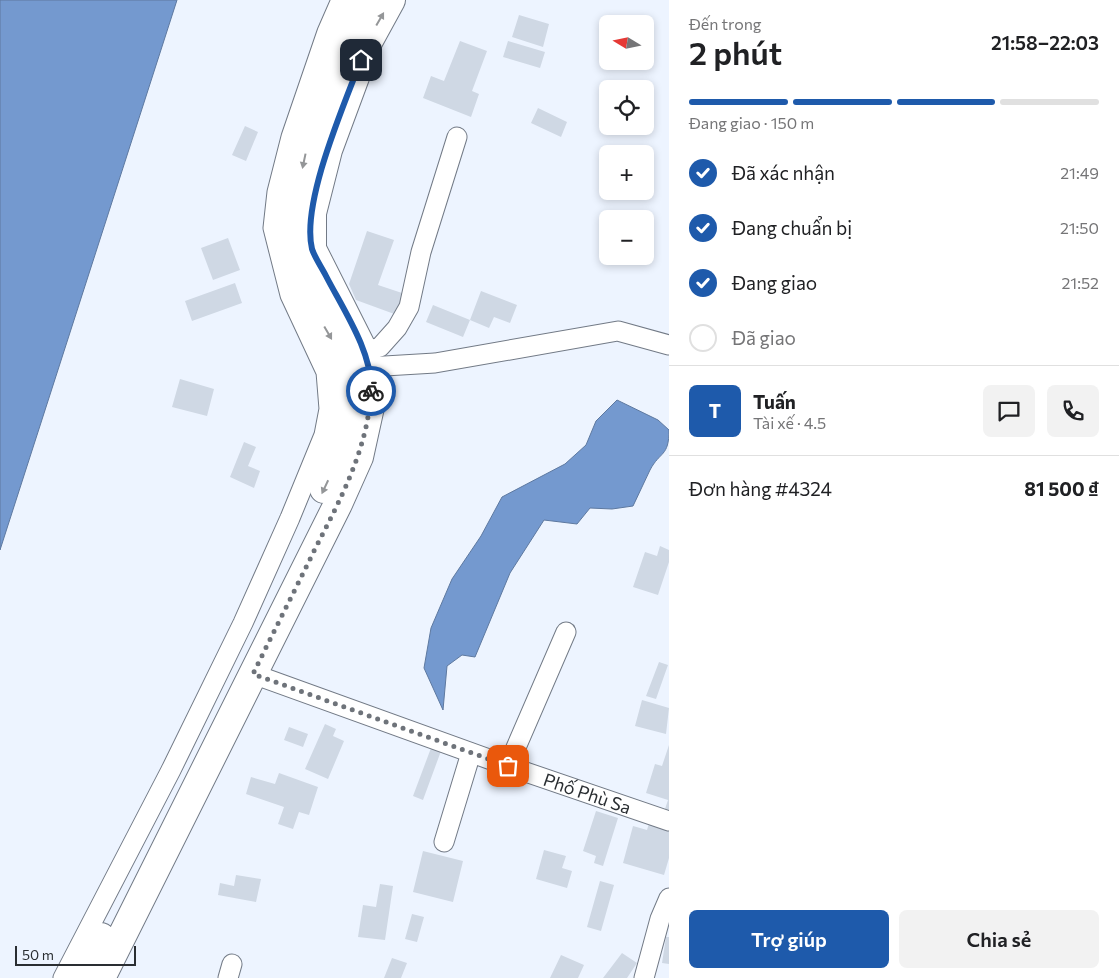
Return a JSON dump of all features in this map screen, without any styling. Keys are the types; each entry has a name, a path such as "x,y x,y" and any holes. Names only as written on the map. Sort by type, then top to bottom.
{"main road":[{"path":"79,978 234,674 336,463 349,416 349,387 342,358 317,314 300,266 292,218 310,135 334,63 362,0"},
{"path":"101,978 338,504 358,457 370,406 371,378 366,359 312,249 312,213 328,150 368,42 391,0"}],"street":[{"path":"63,978 171,770 238,631 290,518 324,434 330,409 326,372 290,295 273,228 278,192 291,137 341,0"},
{"path":"366,359 398,328 409,307 421,252 457,136"},
{"path":"366,359 435,363 618,331 669,345"},
{"path":"508,766 566,632"},
{"name":"Phố Phù Sa","path":"253,674 471,753 669,821"},
{"path":"444,842 471,753"},
{"path":"644,978 660,919 669,898"}],"water":[{"path":"0,0 177,0 0,550"},
{"path":"617,400 658,420 669,430 666,450 650,470 633,506 612,509 590,508 577,524 544,520 510,573 475,657 462,655 447,666 443,710 424,668 431,628 452,579 481,536 502,497 565,464 586,445 596,421"}],"building":[{"path":"519,15 549,24 543,47 512,37"},
{"path":"460,41 487,51 472,91 479,94 471,117 423,98 431,76 444,81"},
{"path":"508,41 545,52 540,68 503,57"},
{"path":"538,108 567,122 561,137 531,123"},
{"path":"245,126 258,132 246,161 232,155"},
{"path":"367,231 394,240 378,285 405,294 397,315 356,300 349,284"},
{"path":"228,238 240,270 213,280 201,248"},
{"path":"235,283 242,303 192,321 185,301"},
{"path":"481,291 517,305 510,323 494,317 489,328 470,320"},
{"path":"433,305 470,320 463,337 426,322"},
{"path":"180,379 214,389 207,416 172,407"},
{"path":"244,442 256,447 248,466 260,471 254,488 230,477"},
{"path":"660,546 669,550 669,562 658,595 633,587 645,552 657,556"},
{"path":"659,662 668,665 656,699 646,696"},
{"path":"642,700 669,708 666,734 635,726"},
{"path":"325,724 336,729 333,736 344,741 328,779 305,769"},
{"path":"289,727 308,734 303,747 284,740"},
{"path":"669,745 669,817 663,815 668,800 646,793 655,764 662,766"},
{"path":"431,748 441,751 423,800 413,796"},
{"path":"279,773 318,787 309,815 299,812 293,829 278,824 284,807 246,794 251,777 275,784"},
{"path":"596,811 618,818 603,866 594,863 596,856 583,851"},
{"path":"650,820 669,826 669,858 664,875 623,863 633,826 647,830"},
{"path":"544,850 566,856 562,868 572,871 567,888 536,879"},
{"path":"423,851 463,861 453,902 413,892"},
{"path":"236,875 261,879 256,902 218,895 220,883 234,886"},
{"path":"600,881 614,885 601,931 587,927"},
{"path":"380,884 393,886 385,940 358,937 363,905 376,907"},
{"path":"412,914 424,917 417,942 405,939"},
{"path":"666,937 669,937 669,964 662,963"},
{"path":"622,953 637,963 627,978 603,978"},
{"path":"561,955 584,965 578,978 550,978"},
{"path":"392,958 407,963 401,978 384,978"}],"way so far":[{"path":"371,391 370,406 358,457 338,504 253,674 508,766"}],"route":[{"path":"361,60 328,150 312,213 312,249 364,352 371,378 371,391"}]}
